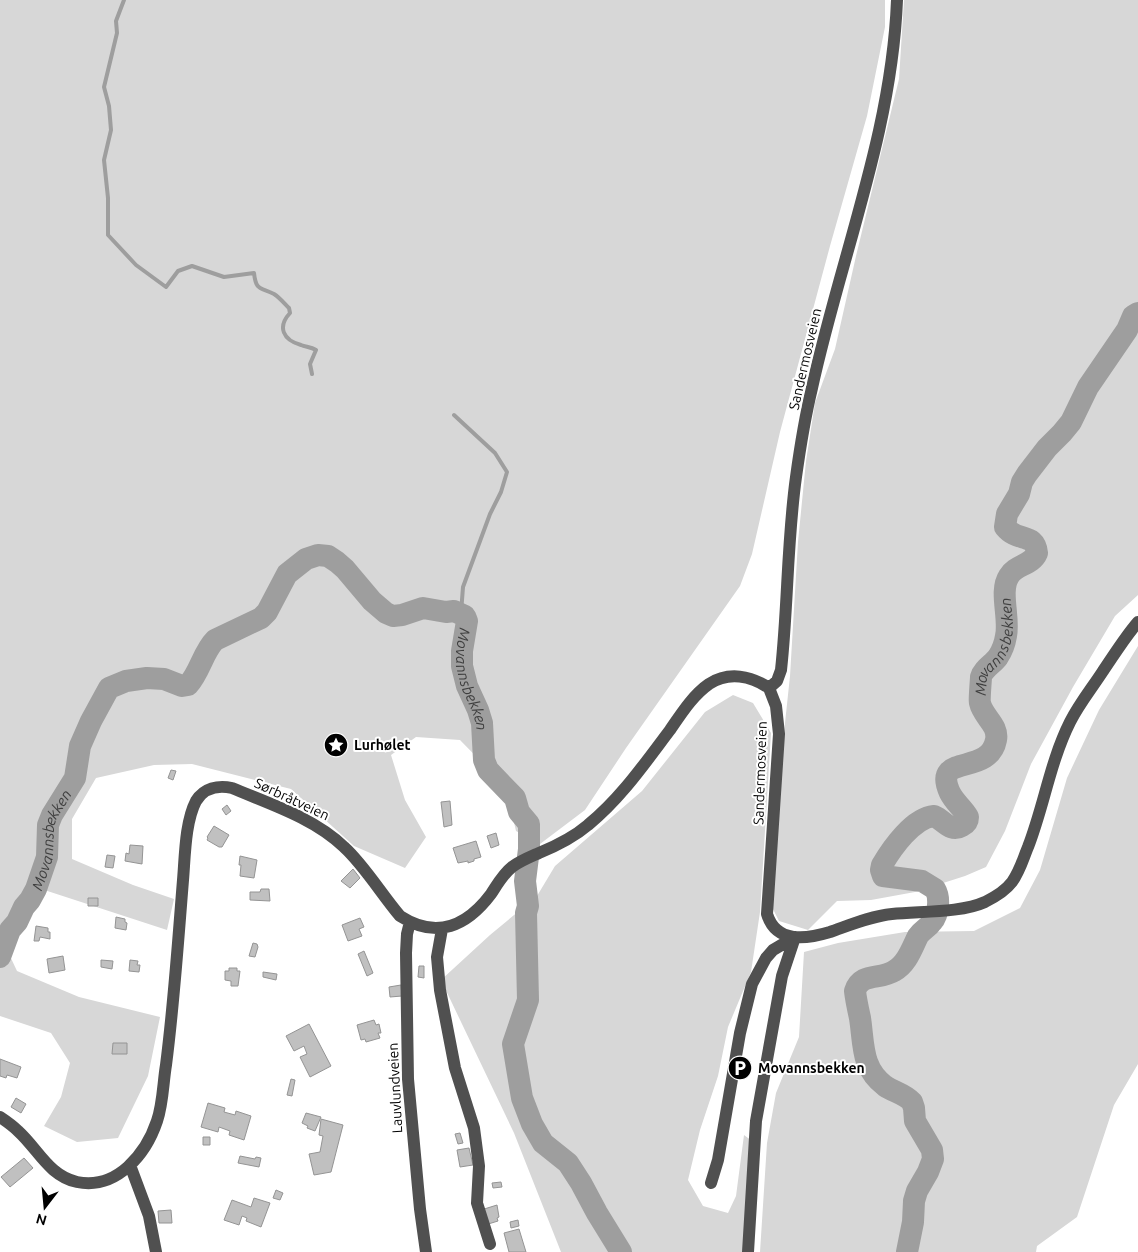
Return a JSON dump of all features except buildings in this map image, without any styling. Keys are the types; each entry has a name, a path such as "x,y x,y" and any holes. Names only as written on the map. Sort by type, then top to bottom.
{"street":[{"name":"Sandermosveien","path":"795,937 778,931 773,927 766,914 779,734 776,706 769,688 777,681 781,670 796,478 812,387 881,121 895,46 897,0"},
{"path":"711,1183 718,1160 740,1033 752,984 772,950 795,937 805,938 822,934 879,916 959,908 984,903 1011,883 1019,871 1032,838 1054,761 1070,722 1138,622"},
{"path":"490,1244 478,1203 479,1166 474,1128 455,1068 440,990 437,956 442,929 458,924 475,911 490,895 506,872 519,862 573,836 588,825 617,798 639,772 687,706 709,684 724,678 741,676 758,681 769,688"},
{"name":"Sørbråtveien","path":"0,1117 18,1131 57,1174 85,1183 98,1182 115,1177 138,1157 148,1143 158,1118 175,990 186,847 192,812 200,796 213,788 223,786 232,788 321,829 346,848 400,916 419,926 442,929"},
{"name":"Lauvlundveien","path":"410,922 406,953 408,1079 426,1252"},
{"path":"748,1252 756,1121 782,976 795,937"},
{"path":"130,1165 149,1216 156,1252"}],"shaded area":[{"path":"0,0 885,0 885,27 867,116 780,432 752,554 740,586 626,748 585,810 540,844 516,831 506,787 460,740 416,737 391,755 405,800 426,837 405,868 354,846 291,789 192,764 154,765 96,778 72,819 72,859 133,885 174,899 167,930 29,885 9,954 17,971 79,997 160,1017 148,1076 118,1138 77,1142 44,1126 61,1097 70,1063 51,1033 0,1016"},
{"path":"904,0 1138,0 1138,595 1115,616 1073,687 1031,764 1005,831 986,867 965,876 915,892 871,900 837,901 808,930 779,921 772,907 790,676 798,542 806,461 815,403 835,349 899,79"},
{"path":"1138,646 1138,1064 1114,1105 1077,1217 1037,1246 1036,1252 760,1252 767,1143 776,1093 799,1037 804,952 838,943 905,932 974,931 1020,908 1040,870 1067,778 1099,710"},
{"path":"733,695 753,703 771,733 760,912 751,972 728,1027 718,1076 700,1130 688,1180 703,1206 728,1213 736,1196 744,1135 752,1141 745,1252 561,1252 514,1133 441,980 490,935 537,896 555,866 642,791 705,712"}],"waterway":[{"path":"124,0 116,21 117,33 104,87 109,106 111,130 104,160 108,198 108,235 136,265 166,287 178,271 192,266 224,277 254,273 258,286 276,295 289,308 290,313 286,318 283,328 286,336 295,343 316,350 310,364 312,374"},
{"name":"Movannsbekken","path":"907,1252 913,1222 914,1201 933,1159 932,1150 915,1121 912,1102 877,1079 868,1063 863,1046 855,991 862,981 889,974 899,968 909,955 918,936 934,919 938,901 935,889 922,881 883,876 882,865 891,850 918,822 934,816 947,825 958,828 967,821 968,817 954,800 946,780 948,773 954,768 983,758 991,751 996,740 993,725 984,713 980,703 981,677 984,671 998,657 1005,641 1007,629 1006,582 1015,569 1031,560 1037,553 1033,542 1015,535 1005,527 1007,514 1019,494 1022,482 1027,474 1047,448 1071,422 1088,387 1127,330 1133,316 1138,313"},
{"path":"454,415 495,453 507,472 501,492 490,514 463,587 461,613"},
{"name":"Movannsbekken","path":"0,957 10,930 17,922 36,889 47,857 48,825 52,815 75,778 80,746 109,688 126,681 147,678 164,679 182,686 188,685 196,674 207,650 215,640 261,618 267,612 287,574 306,559 318,555 328,556 337,562 372,601 386,613 393,616 423,608 446,612 454,611 465,616 467,621 462,651 462,666 467,686 482,723 484,760 488,770 515,798 519,812 529,824 529,849 525,881 528,906 526,913 528,1000 513,1044 522,1098 532,1124 543,1143 568,1163 621,1252"}],"place":[{"name":"Lurhølet","path":"336,745"},
{"name":"Movannsbekken","path":"740,1068"}]}
